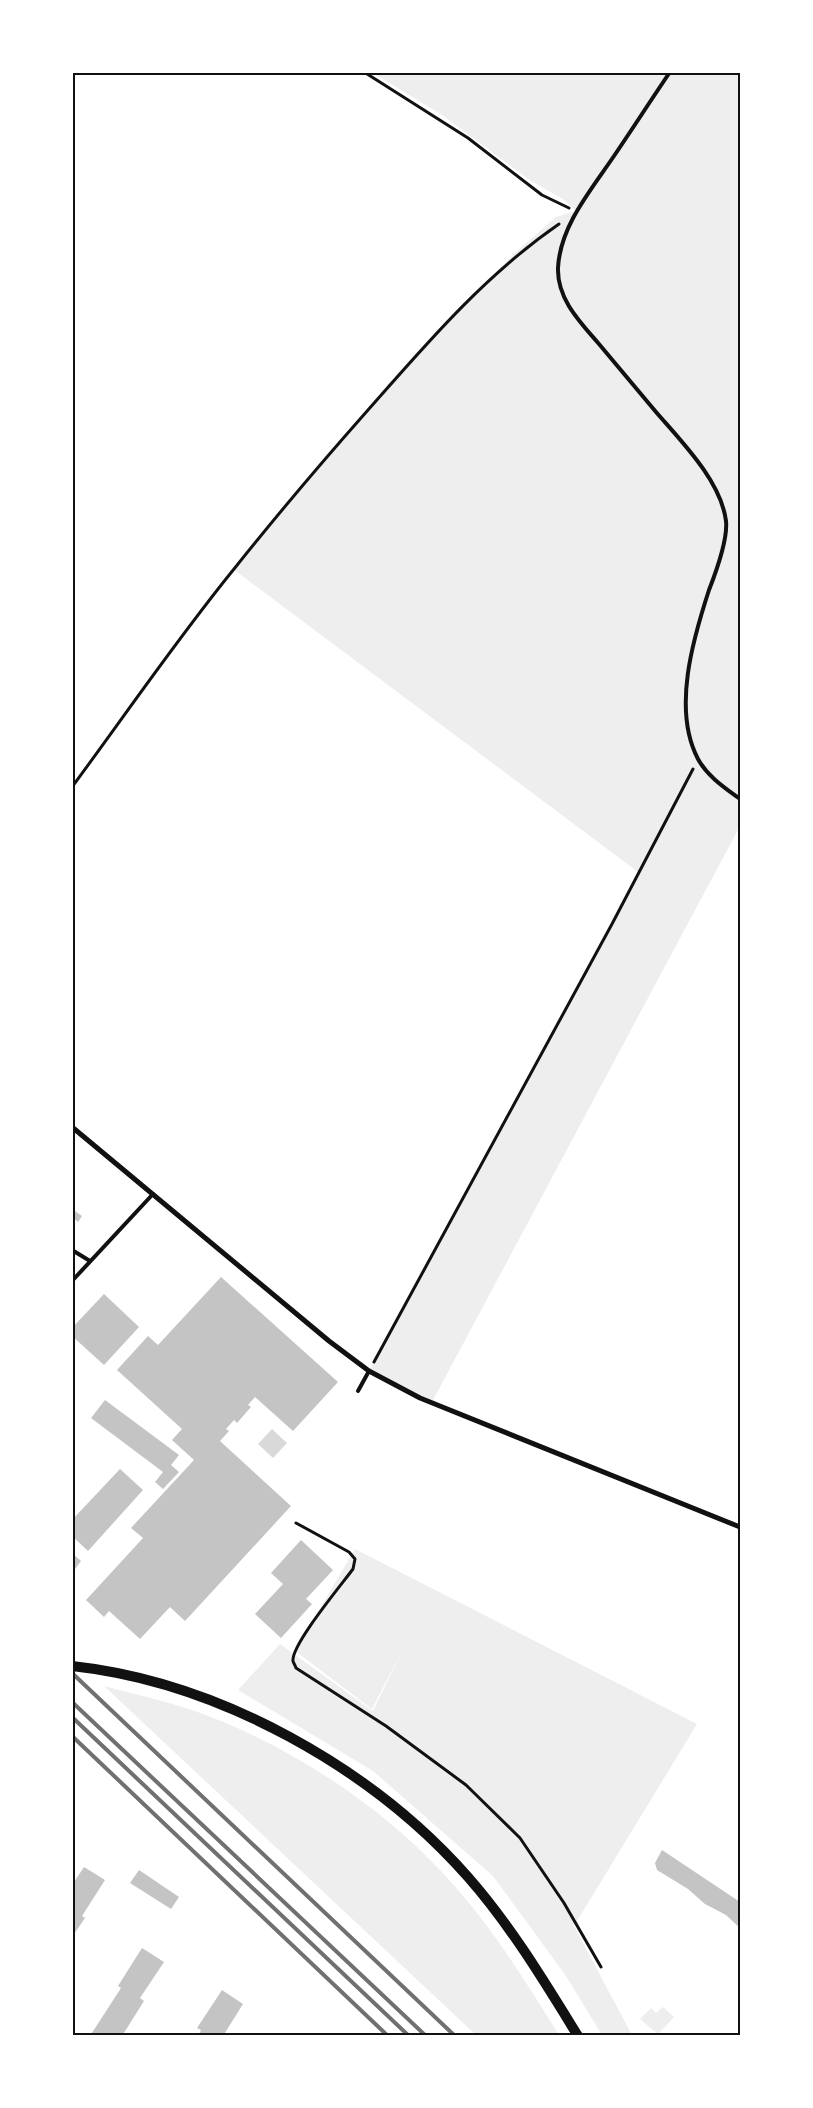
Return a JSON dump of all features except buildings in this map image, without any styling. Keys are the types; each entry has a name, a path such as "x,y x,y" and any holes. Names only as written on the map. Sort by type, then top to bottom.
{"main road":[{"path":"72,1666 126,1675 203,1698 263,1724 323,1757 354,1777 412,1822 440,1848 494,1908 540,1973 578,2036"}],"street":[{"path":"72,1127 329,1341 369,1371 420,1398 740,1527"}],"lane":[{"path":"670,72 576,212 560,253 558,282 573,313 707,474 719,498 726,522 718,565 697,627 689,669 686,693 688,733 698,760 721,786 740,799"},
{"path":"72,1281 153,1194"},
{"path":"72,1250 90,1261"},
{"path":"358,1391 369,1371"}],"path":[{"path":"72,787 187,629 234,569 307,480 422,348 442,326 524,248 576,212 542,195 468,138 364,72"},
{"path":"369,1371 612,924 698,760"},
{"path":"296,1523 349,1552 355,1559 354,1569 303,1638 294,1654 293,1661 296,1668 386,1726 466,1786 513,1831 520,1838 564,1903 601,1967"}],"shaded area":[{"path":"373,73 740,73 740,826 432,1402 369,1371 612,924 638,872 233,569 307,480 442,326 516,252 556,217 576,211 563,199 531,181 442,115"},
{"path":"272,1429 287,1443 273,1458 258,1444"},
{"path":"355,1549 697,1724 574,1926 632,2035 602,2035 566,1976 493,1876 373,1771 238,1690 280,1644 373,1711 403,1649 372,1709 295,1651"},
{"path":"104,1686 184,1707 231,1725 303,1762 371,1808 432,1861 458,1890 512,1961 559,2035 476,2035"},
{"path":"663,2007 674,2017 658,2034 640,2019 651,2008 656,2013"}],"railway":[{"path":"72,1673 455,2036"},
{"path":"72,1702 426,2036"},
{"path":"72,1717 409,2036"},
{"path":"72,1736 388,2036"}]}
